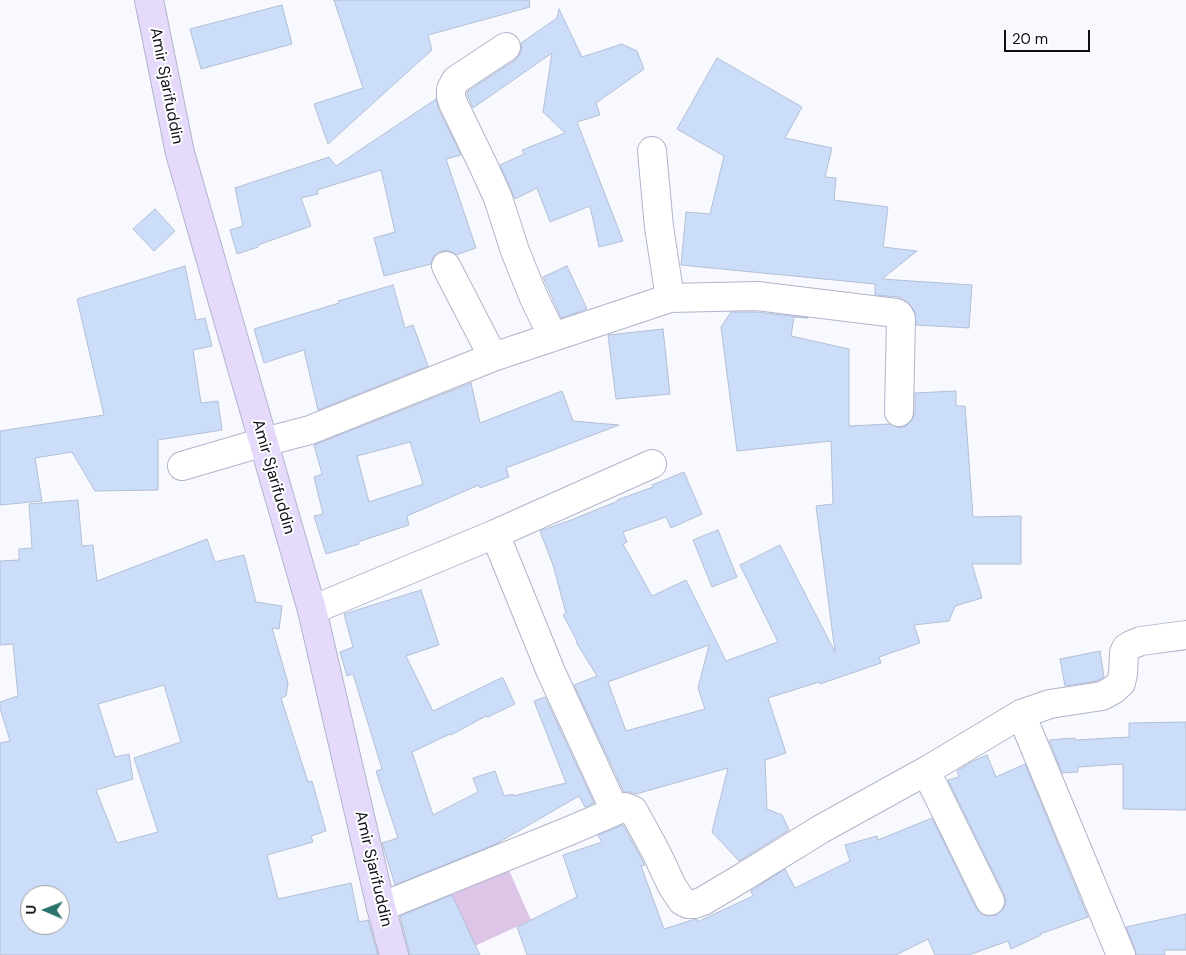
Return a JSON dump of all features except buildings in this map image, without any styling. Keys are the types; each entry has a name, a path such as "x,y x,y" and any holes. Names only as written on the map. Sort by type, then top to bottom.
{"main road":[{"name":"Amir Sjarifuddin","path":"149,0 180,153 312,610 381,907 394,955"}],"street":[{"path":"506,47 456,80 451,89 452,103 498,198 518,258 534,298 553,337"},
{"path":"652,151 659,230 670,298"},
{"path":"446,266 493,357"},
{"path":"182,466 310,430 493,357 670,298 757,296 896,313 900,319 899,412"},
{"path":"312,610 495,534 652,464"},
{"path":"495,534 551,672 615,811"},
{"path":"381,907 625,807 633,810 672,886 682,901 688,904 695,904 725,888 821,829 926,772 1021,714 1050,704 1102,696 1113,690 1120,684 1123,674 1123,658 1126,648 1131,645 1141,641 1186,635"},
{"path":"1021,714 1121,955"},
{"path":"926,772 990,901"}],"shaded area":[{"path":"508,868 531,920 475,946 452,895"}]}
